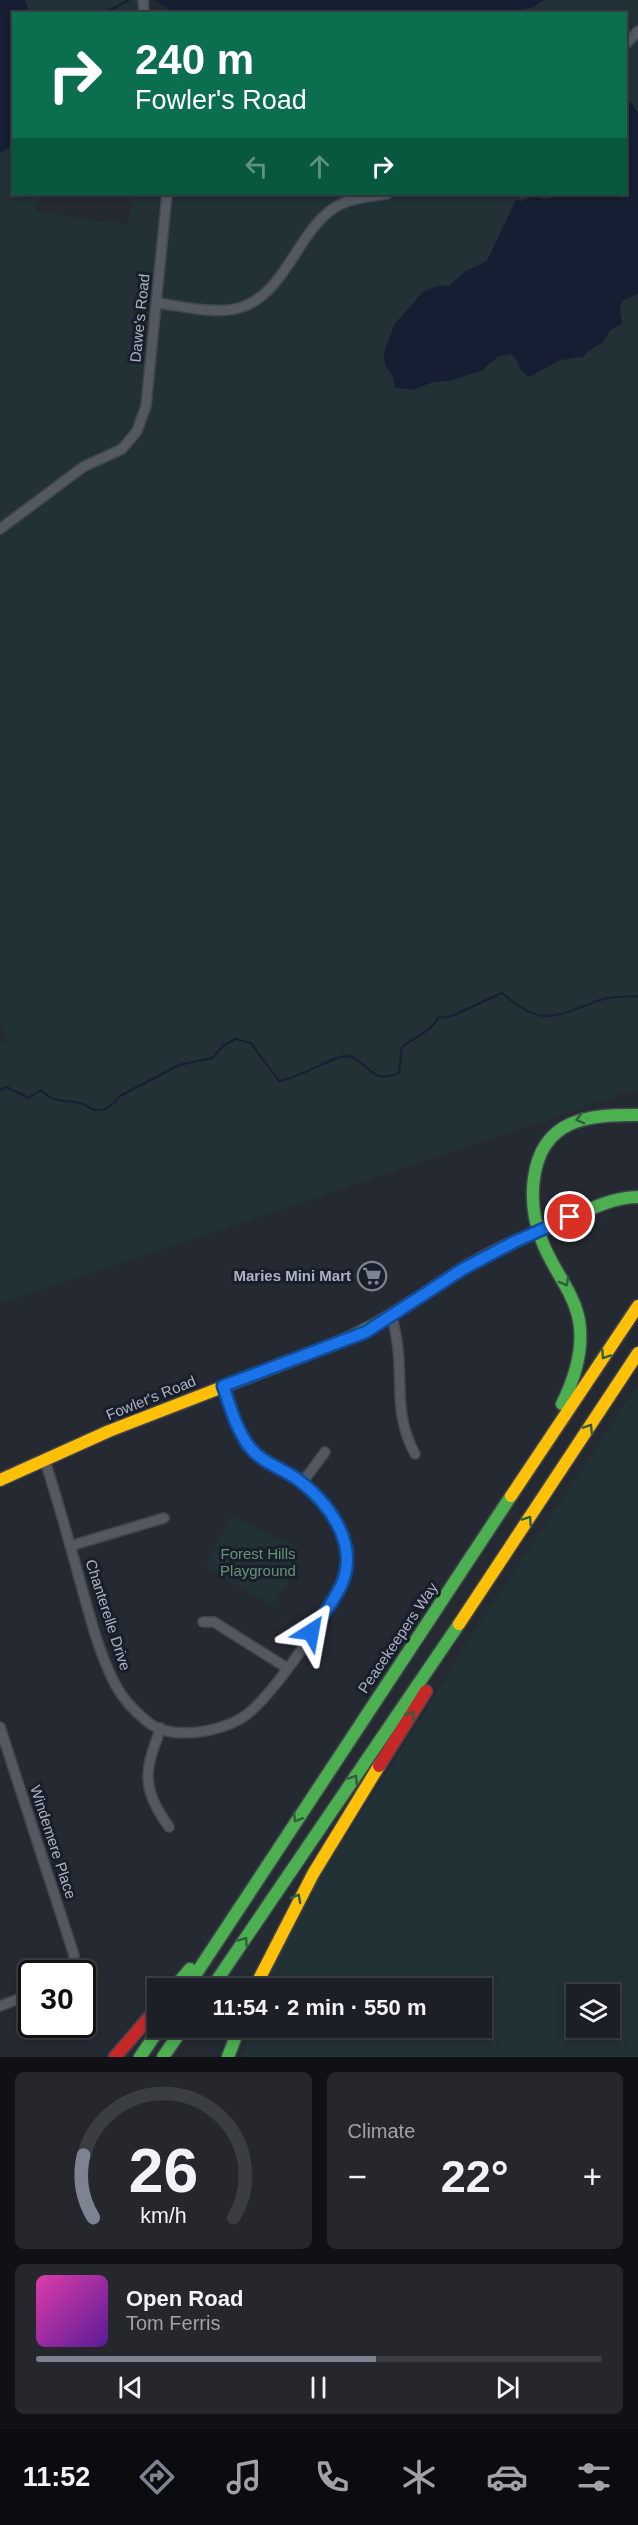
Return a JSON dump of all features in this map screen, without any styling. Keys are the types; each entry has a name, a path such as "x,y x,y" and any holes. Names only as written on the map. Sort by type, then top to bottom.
{"main road":[{"path":"475,1549 567,1395 579,1358 581,1339 575,1304 538,1230 533,1203 533,1173 537,1156 544,1143 569,1122 588,1117 638,1115"},
{"name":"Fowler's Road","path":"0,1480 109,1431 366,1332 463,1269 538,1230 626,1197 638,1197"},
{"name":"Peacekeepers Way","path":"193,1978 330,1767 638,1306"},
{"path":"218,1978 500,1563 638,1353"},
{"path":"259,1978 307,1881 456,1642 500,1563"},
{"path":"182,1978 247,1898"},
{"path":"115,2057 147,2020"},
{"path":"140,2057 153,2038"},
{"path":"163,2057 176,2038"},
{"path":"228,2057 235,2038"}],"street":[{"path":"627,43 638,31"},
{"name":"Dawe's Road","path":"0,529 83,467 112,454 130,441 137,431 146,406 167,195"},
{"path":"157,303 218,310 248,305 274,283 326,214 345,202 382,195"},
{"path":"392,1316 398,1348 399,1390 404,1434 415,1454"},
{"name":"Chanterelle Drive","path":"45,1461 93,1629 112,1679 130,1706 151,1726 183,1733 216,1731 250,1713 286,1668 343,1580 346,1552 337,1521 317,1497 302,1483 269,1465 249,1446 235,1419 223,1386"},
{"path":"302,1483 325,1452"},
{"path":"70,1546 164,1518"},
{"path":"203,1622 214,1622 286,1668"},
{"name":"Windemere Place","path":"0,1727 75,1955 74,1960"},
{"path":"161,1728 146,1773 158,1811 169,1827"},
{"path":"0,2006 18,1999"}],"green space":[{"path":"25,0 137,0 138,12 29,12"},
{"path":"544,0 638,0 638,113 630,102 627,106 627,12 510,12 531,8"},
{"path":"12,146 12,195 40,195 36,212 128,224 134,195 561,195 549,199 524,201 509,219 487,261 466,271 450,285 423,292 398,321 384,352 385,362 393,377 395,387 412,390 433,382 448,381 481,371 499,356 511,354 520,366 540,371 560,360 583,357 604,340 610,330 618,327 624,298 638,294 638,1089 0,1304 0,1044 7,1041 0,1020 0,153"},
{"path":"638,1384 638,2057 241,2057 248,2038 492,2038 492,1978 268,1978 317,1880 395,1761 472,1634"},
{"name":"Forest Hills Playground","path":"232,1515 291,1545 297,1563 289,1581 272,1606 204,1567"}],"water":[{"path":"0,0 25,0 29,12 12,12 12,146 0,153"},
{"path":"154,0 544,0 531,8 510,12 174,12"},
{"path":"631,102 638,113 638,294 622,301 620,308 622,324 610,330 603,342 589,350 583,357 560,360 529,377 521,371 516,358 511,354 499,356 481,371 448,381 433,382 412,390 395,387 393,377 385,365 384,352 394,325 423,292 434,287 450,285 466,271 487,261 516,200 523,201 532,196 545,199 560,195 627,195 627,106"}],"waterway":[{"path":"107,12 129,0"},
{"path":"0,1090 6,1087 29,1098 41,1090 55,1099 82,1103 92,1109 100,1110 111,1105 120,1096 179,1065 212,1058 224,1045 236,1039 251,1043 279,1081 344,1056 356,1059 376,1075 390,1076 399,1073 402,1047 427,1031 438,1018 452,1016 502,993 528,1012 550,1016 604,999 638,996"}],"traffic: fast":[{"path":"562,1404 577,1363 580,1342 579,1320 572,1299 546,1251 537,1226 533,1194 539,1158 547,1143 557,1132 570,1124 602,1116 638,1115"},
{"path":"334,1344 383,1320 474,1262 500,1249 602,1204 638,1197"},
{"path":"193,1978 511,1496"},
{"path":"218,1978 459,1624"},
{"path":"182,1978 190,1969"},
{"path":"140,2057 153,2038"},
{"path":"163,2057 176,2038"},
{"path":"228,2057 235,2038"}],"traffic: slow":[{"path":"511,1496 638,1306"},
{"path":"0,1480 109,1431 334,1344"},
{"path":"459,1624 638,1353"},
{"path":"260,1978 313,1874 379,1766"}],"traffic: jam":[{"path":"379,1766 426,1691"},
{"path":"115,2057 147,2020"}],"place":[{"name":"Maries Mini Mart","path":"372,1276"}],"route":[{"path":"311,1632 343,1580 346,1552 337,1521 317,1497 296,1478 269,1465 249,1446 235,1419 223,1386 349,1336 366,1332 463,1269 538,1230 570,1217"}]}
